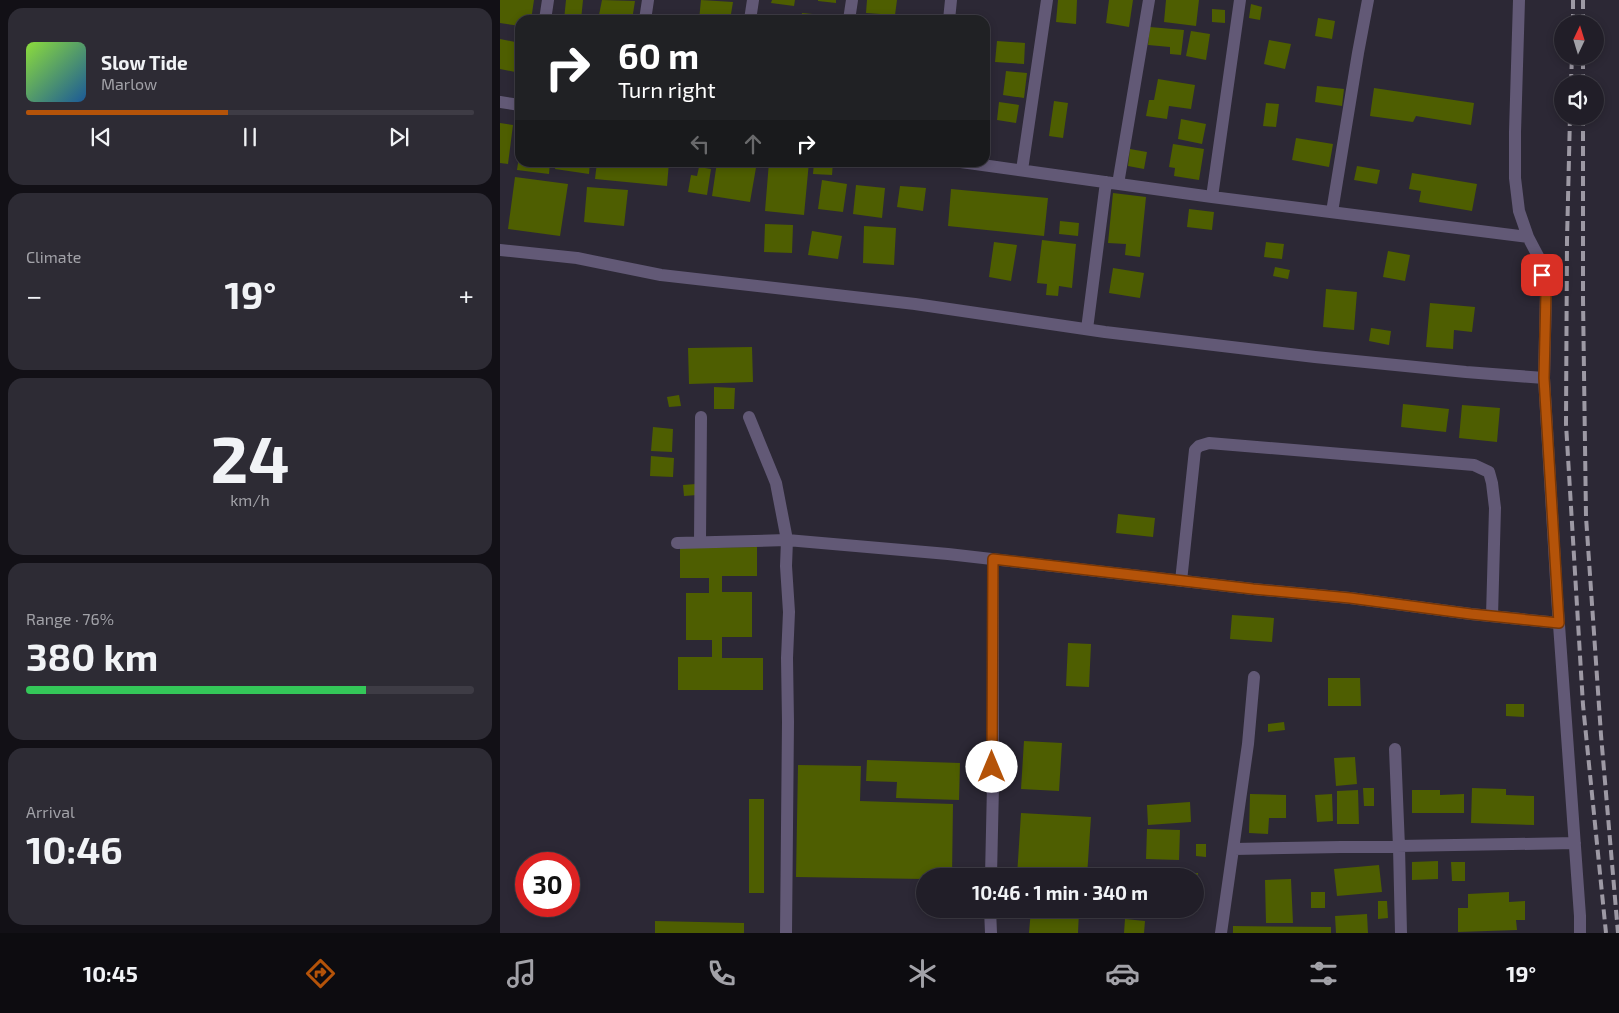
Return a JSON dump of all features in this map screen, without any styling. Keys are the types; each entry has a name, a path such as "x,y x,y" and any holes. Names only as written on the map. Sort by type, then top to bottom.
{"street":[{"path":"546,15 548,0"},
{"path":"646,15 648,0"},
{"path":"751,15 753,0"},
{"path":"850,15 852,0"},
{"path":"950,15 951,0"},
{"path":"1022,170 1047,0"},
{"path":"1087,329 1112,183 1149,0"},
{"path":"1212,197 1240,0"},
{"path":"1332,212 1368,0"},
{"path":"1519,0 1515,106 1515,178 1519,211 1528,237 1540,258 1546,293 1544,378 1580,933"},
{"path":"500,102 515,104"},
{"path":"990,166 1212,197 1528,237"},
{"path":"500,250 577,258 662,275 916,304 1087,329 1315,357 1544,378"},
{"path":"700,541 701,417"},
{"path":"749,417 776,483 788,540 786,566 788,612 786,933"},
{"path":"1181,581 1195,450 1199,446 1210,443 1474,465 1489,472 1495,508 1492,616"},
{"path":"677,543 788,540 993,559 1559,623"},
{"path":"991,868 993,559"},
{"path":"1221,933 1248,744 1254,677"},
{"path":"1395,749 1401,933"},
{"path":"1234,849 1574,843"},
{"path":"990,918 991,933"}],"building":[{"path":"500,0 534,0 532,15 515,15 515,25 500,23"},
{"path":"566,0 583,0 582,15 564,15"},
{"path":"602,0 635,1 633,15 599,15"},
{"path":"701,0 733,2 731,15 700,15"},
{"path":"772,0 795,0 794,6 771,3"},
{"path":"836,0 836,3 818,1"},
{"path":"867,0 897,0 895,15 866,13"},
{"path":"1058,0 1077,0 1076,24 1056,22"},
{"path":"1109,0 1133,0 1129,27 1106,23"},
{"path":"1166,0 1199,0 1196,26 1164,22"},
{"path":"1251,4 1262,7 1260,20 1249,18"},
{"path":"1212,9 1225,10 1225,23 1212,22"},
{"path":"802,13 823,15 802,15"},
{"path":"1318,18 1335,21 1332,39 1315,36"},
{"path":"1150,27 1184,30 1181,55 1170,54 1170,47 1148,45"},
{"path":"1191,31 1210,34 1206,60 1186,56"},
{"path":"500,39 515,42 515,72 500,69"},
{"path":"1269,40 1291,44 1285,69 1264,64"},
{"path":"997,41 1025,43 1024,64 995,62"},
{"path":"1006,71 1027,73 1024,98 1003,95"},
{"path":"1158,79 1195,85 1191,109 1169,106 1167,119 1146,116 1149,100 1154,100"},
{"path":"1317,86 1344,89 1342,106 1315,102"},
{"path":"1374,88 1474,103 1471,125 1416,116 1413,122 1370,116"},
{"path":"1054,101 1068,103 1063,138 1049,136"},
{"path":"999,102 1019,105 1016,123 997,120"},
{"path":"1266,103 1279,104 1276,127 1263,126"},
{"path":"1181,119 1206,124 1202,144 1178,139"},
{"path":"500,123 513,125 508,164 500,163"},
{"path":"1296,138 1333,144 1329,167 1292,160"},
{"path":"1173,144 1204,149 1199,180 1174,176 1175,168 1169,167"},
{"path":"1130,149 1147,152 1144,169 1128,166"},
{"path":"1357,166 1380,170 1377,184 1354,180"},
{"path":"517,167 550,167 549,174 517,170"},
{"path":"555,167 590,167 589,174 555,169"},
{"path":"596,167 669,167 667,186 595,179"},
{"path":"699,167 711,169 707,195 688,192 691,175 697,176"},
{"path":"716,167 756,167 750,202 712,196"},
{"path":"769,167 809,167 804,215 765,211"},
{"path":"814,167 833,167 832,175 813,174"},
{"path":"1412,173 1477,184 1472,211 1419,202 1421,191 1409,189"},
{"path":"515,177 568,184 560,236 508,229"},
{"path":"822,180 847,184 843,212 818,209"},
{"path":"856,185 885,188 882,218 853,214"},
{"path":"900,186 926,188 923,211 897,207"},
{"path":"587,187 628,190 624,226 584,222"},
{"path":"951,189 1048,198 1044,236 948,226"},
{"path":"1113,193 1146,197 1140,257 1125,255 1126,244 1108,243"},
{"path":"1189,209 1214,212 1212,230 1187,227"},
{"path":"1060,221 1079,223 1078,236 1059,234"},
{"path":"765,224 793,225 792,253 764,252"},
{"path":"864,226 896,228 894,265 863,263"},
{"path":"812,231 842,236 838,259 808,255"},
{"path":"1042,240 1076,244 1072,288 1059,286 1058,296 1046,295 1047,284 1037,283"},
{"path":"994,242 1017,245 1011,281 989,277"},
{"path":"1266,242 1284,244 1282,259 1264,257"},
{"path":"1388,251 1410,255 1405,281 1383,277"},
{"path":"1275,267 1290,270 1288,279 1273,276"},
{"path":"1113,268 1144,273 1140,298 1109,293"},
{"path":"1326,289 1357,292 1354,330 1323,327"},
{"path":"1430,303 1475,307 1472,332 1454,330 1453,349 1426,347"},
{"path":"1371,328 1391,331 1389,345 1369,341"},
{"path":"752,347 753,382 689,384 688,348"},
{"path":"714,387 735,388 734,409 714,409"},
{"path":"679,395 681,406 669,407 667,397"},
{"path":"1403,404 1449,409 1446,432 1401,427"},
{"path":"1462,405 1500,408 1497,442 1459,438"},
{"path":"653,427 673,429 672,452 651,451"},
{"path":"651,456 674,458 673,477 650,476"},
{"path":"696,484 697,495 684,496 683,485"},
{"path":"1118,514 1155,518 1153,537 1116,533"},
{"path":"757,547 757,576 722,576 722,592 752,592 752,637 722,637 722,658 763,658 763,690 678,690 678,657 712,657 712,640 686,640 686,593 709,593 709,578 680,578 680,548"},
{"path":"1232,615 1274,618 1272,642 1230,639"},
{"path":"1068,643 1091,644 1089,687 1066,686"},
{"path":"1328,678 1360,678 1361,706 1328,706"},
{"path":"1506,704 1524,704 1524,717 1506,716"},
{"path":"1284,722 1285,730 1268,732 1268,724"},
{"path":"1024,741 1062,743 1059,791 1021,789"},
{"path":"1355,757 1357,784 1336,786 1334,758"},
{"path":"867,760 960,763 959,800 896,798 897,782 866,781"},
{"path":"798,765 861,766 860,801 953,804 952,868 916,868 916,879 796,877"},
{"path":"1363,788 1374,788 1374,806 1364,806"},
{"path":"1472,788 1506,789 1506,795 1534,796 1534,825 1471,823"},
{"path":"1358,790 1359,824 1337,824 1337,791"},
{"path":"1412,790 1440,790 1440,795 1464,794 1464,813 1412,813"},
{"path":"1250,794 1286,795 1286,818 1269,818 1268,834 1249,833"},
{"path":"1332,794 1333,821 1317,822 1315,795"},
{"path":"749,799 764,799 764,893 749,893"},
{"path":"1190,802 1191,822 1148,825 1147,805"},
{"path":"1021,813 1091,817 1088,868 1018,868"},
{"path":"1147,829 1180,830 1179,860 1146,859"},
{"path":"1196,844 1206,844 1206,857 1196,856"},
{"path":"1438,861 1438,879 1412,880 1412,862"},
{"path":"1451,862 1465,862 1465,881 1452,881"},
{"path":"1379,865 1382,892 1337,896 1334,869"},
{"path":"1291,879 1293,923 1266,923 1265,880"},
{"path":"1311,892 1325,892 1325,908 1311,908"},
{"path":"1509,892 1509,902 1525,901 1525,920 1516,920 1517,930 1458,932 1458,908 1468,908 1468,894"},
{"path":"1378,901 1387,901 1388,918 1378,919"},
{"path":"1367,914 1368,933 1336,933 1335,916"},
{"path":"1030,918 1079,918 1078,933 1029,933"},
{"path":"1125,919 1145,921 1144,933 1124,933"},
{"path":"655,921 744,923 744,933 655,933"},
{"path":"1233,926 1331,927 1331,933 1233,933"}],"railway":[{"path":"1573,0 1573,15"},
{"path":"1583,0 1583,15"},
{"path":"1571,75 1572,65"},
{"path":"1583,65 1583,75"},
{"path":"1570,125 1566,424 1583,705 1606,933"},
{"path":"1583,125 1586,517 1601,735 1618,933"}],"route":[{"path":"992,767 993,559 1559,623 1544,378 1546,293 1542,275"}]}
